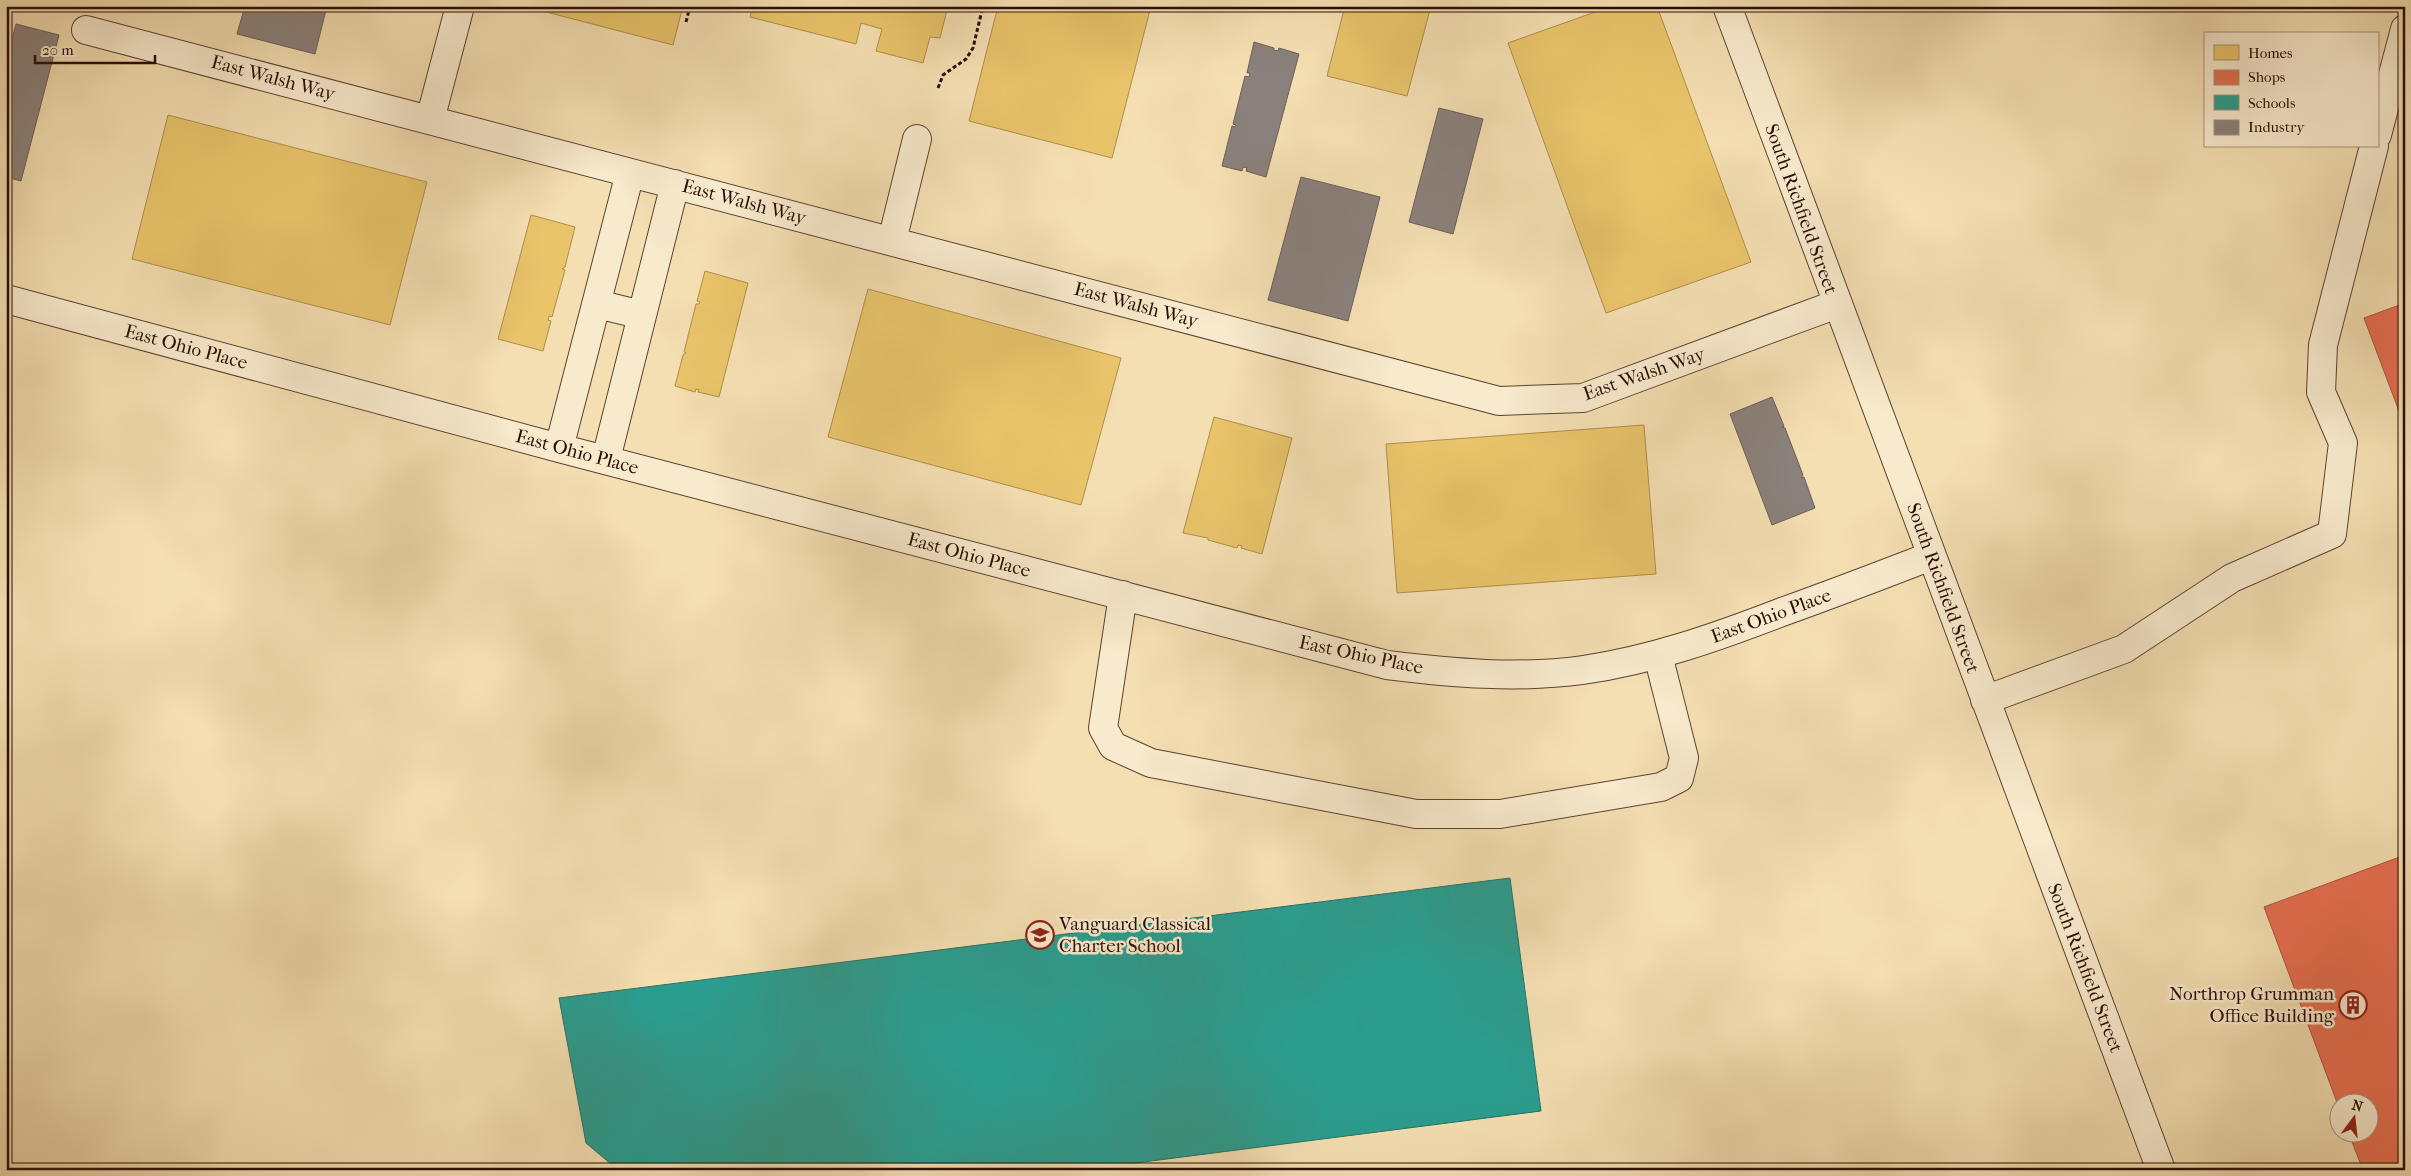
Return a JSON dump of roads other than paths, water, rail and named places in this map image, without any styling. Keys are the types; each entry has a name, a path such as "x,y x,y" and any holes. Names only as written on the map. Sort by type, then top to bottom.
{"street":[{"path":"430,120 460,6"},
{"name":"South Richfield Street","path":"1727,6 2161,1170"},
{"path":"2378,133 2394,111 2405,29"},
{"name":"East Walsh Way","path":"86,30 1499,400 1583,398 1837,304"},
{"path":"892,241 917,139"},
{"path":"1985,700 2124,648 2232,578 2332,534 2343,443 2321,392 2323,344 2373,148"},
{"path":"559,448 630,173"},
{"path":"606,459 675,184"},
{"name":"East Ohio Place","path":"6,299 559,448 1387,664 1452,673 1517,675 1582,670 1658,655 1709,640 1931,556"},
{"path":"597,304 642,314"},
{"path":"1124,595 1103,728 1113,746 1151,763 1416,814 1500,814 1661,788 1679,778 1684,758 1658,655"}],"place":[{"name":"Vanguard Classical Charter School","path":"1040,935"},
{"name":"Northrop Grumman Office Building","path":"2353,1005"}]}
